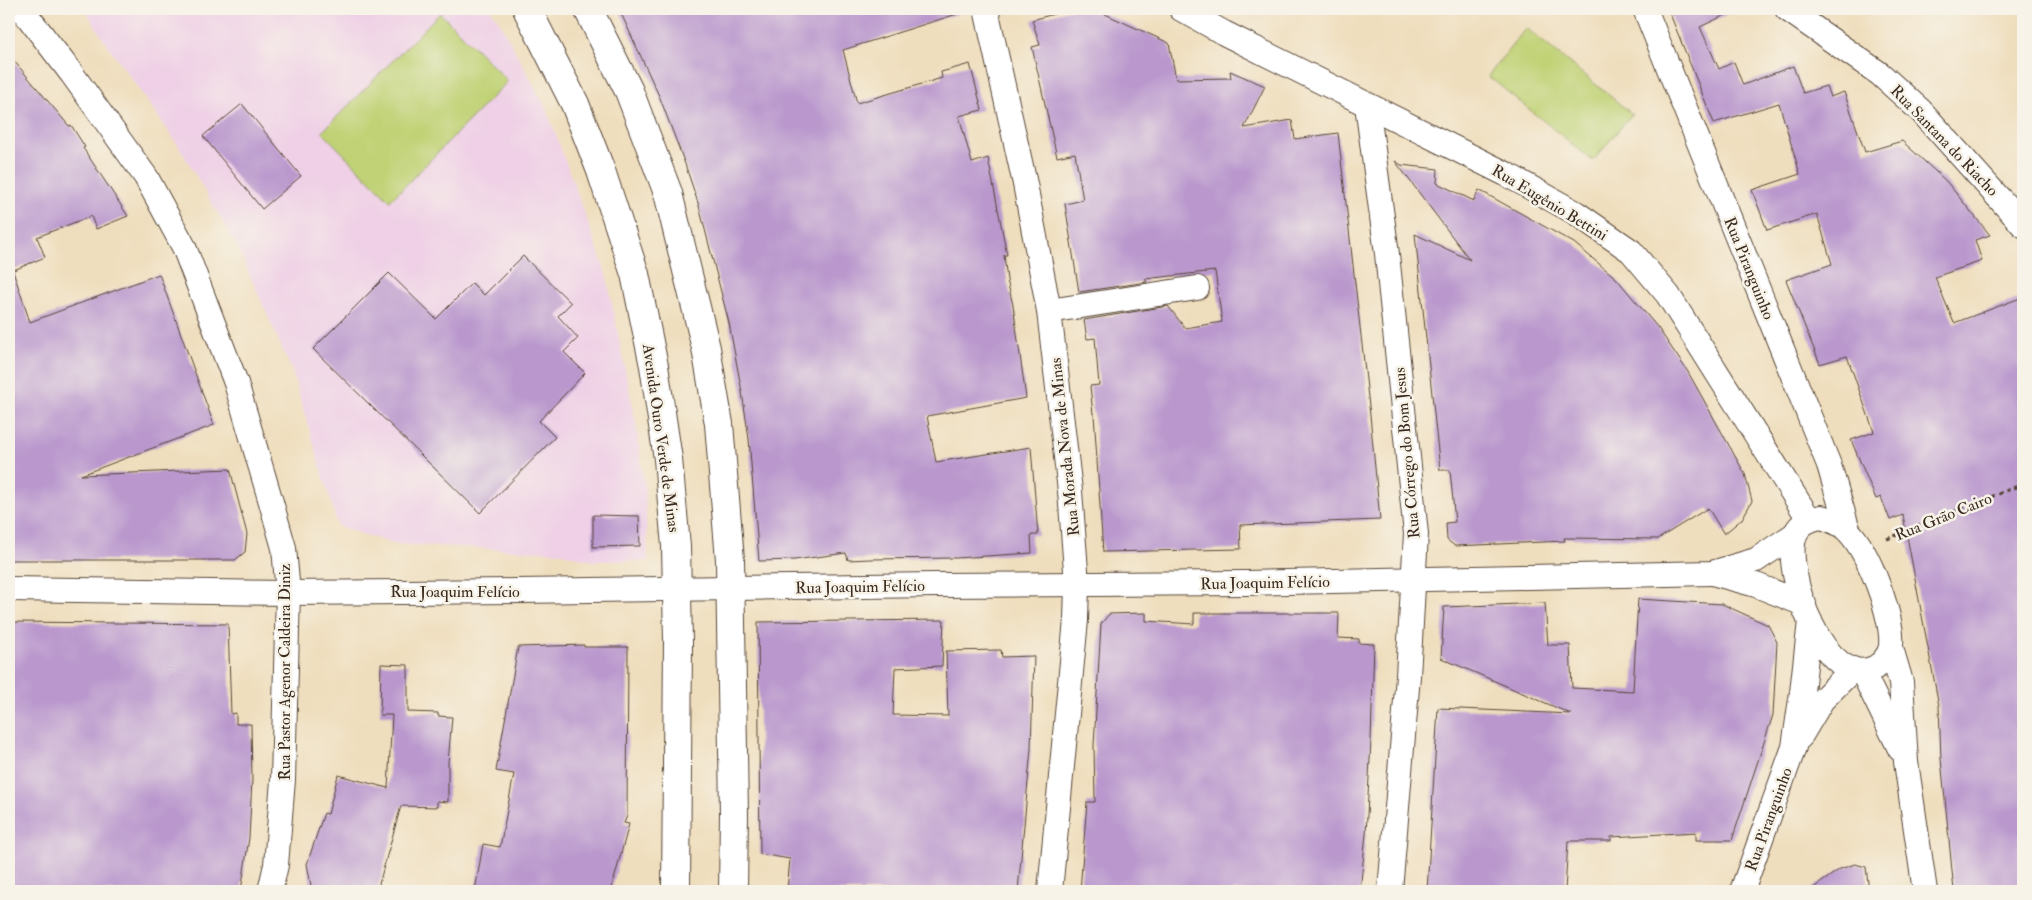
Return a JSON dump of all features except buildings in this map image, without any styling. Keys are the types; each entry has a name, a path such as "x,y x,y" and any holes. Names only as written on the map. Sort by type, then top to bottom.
{"street":[{"name":"Rua Pastor Agenor Caldeira Diniz","path":"22,9 72,74 146,177 184,247 236,383 284,548 288,593 284,780 276,865 270,891"},
{"name":"Avenida Ouro Verde de Minas","path":"527,9 575,104 601,171 635,274 654,366 668,459 676,546 676,891"},
{"path":"588,9 629,91 668,193 706,348 719,424 731,588 734,814 733,891"},
{"name":"Rua Morada Nova de Minas","path":"986,9 1025,184 1049,310 1070,491 1077,584 1076,620 1050,891"},
{"name":"Rua Eugênio Bettini","path":"1181,9 1224,33 1506,174 1576,213 1631,251 1668,294 1802,527"},
{"name":"Rua Piranguinho","path":"1645,9 1829,465 1848,530"},
{"name":"Rua Santana do Riacho","path":"1787,9 1880,74 1921,111 2023,225"},
{"name":"Rua Córrego do Bom Jesus","path":"1367,105 1387,254 1416,534 1408,676 1390,891"},
{"path":"1049,310 1198,288"},
{"path":"1891,648 1883,662 1874,668 1857,670 1830,656 1807,612 1794,571 1792,551 1802,527 1821,517 1834,521 1848,530 1862,549 1878,587 1887,614 1891,633 1891,648 1901,682 1906,762 1925,891"},
{"name":"Rua Joaquim Felício","path":"9,590 288,593 1413,580 1712,573 1756,560 1802,527"},
{"name":"Rua Joaquim Felício","path":"1712,573 1756,585 1807,612"},
{"name":"Rua Piranguinho","path":"1794,747 1802,692 1807,612"},
{"path":"1857,670 1906,762"},
{"name":"Rua Piranguinho","path":"1742,891 1794,747 1822,700 1857,670"}],"path":[{"name":"Rua Grão Cairo","path":"1862,549 2023,484"}],"shaded area":[{"path":"85,9 490,9 500,23 547,110 606,273 636,424 645,491 648,561 592,561 559,552 393,544 338,526 292,371 237,246 178,145 102,37"}],"green space":[{"path":"440,13 508,81 390,201 322,132"},
{"path":"1526,28 1632,114 1593,161 1488,76"}]}
